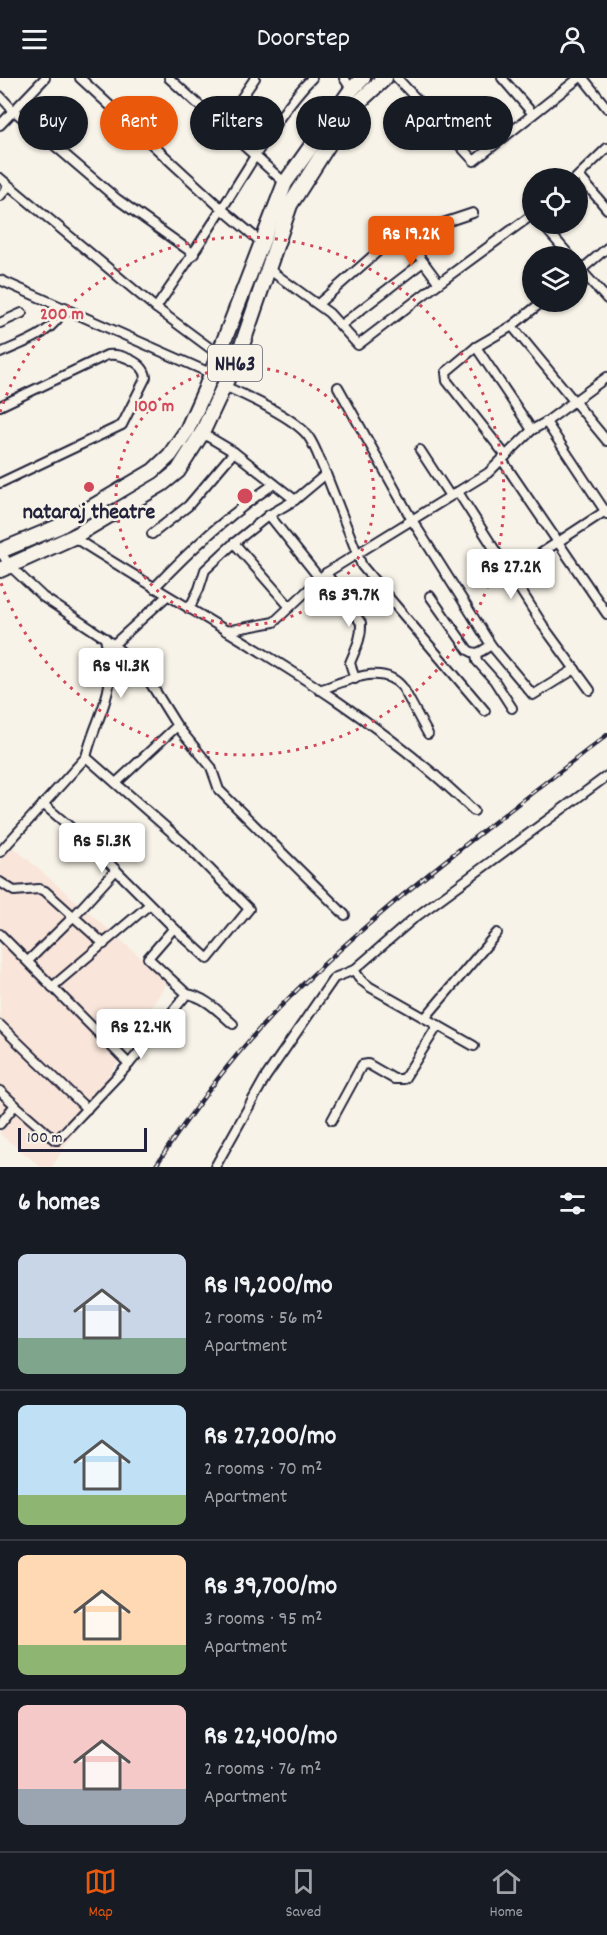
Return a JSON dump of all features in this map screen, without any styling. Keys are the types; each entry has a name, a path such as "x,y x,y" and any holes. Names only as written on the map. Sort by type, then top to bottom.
{"highway":[{"name":"NH63","path":"0,551 60,526 153,471 164,462 187,430 205,390 285,183 347,84 363,78"},
{"name":"NH63","path":"365,96 385,78"},
{"name":"NH63","path":"5,568 73,537 171,478 183,464 202,432 239,354 290,205 325,150"}],"street":[{"path":"0,124 45,78"},
{"path":"80,78 261,242"},
{"path":"169,78 190,97"},
{"path":"243,96 255,78"},
{"path":"156,308 194,254 255,157 312,78"},
{"path":"397,78 474,161 581,78 607,108"},
{"path":"502,78 533,114"},
{"path":"347,84 358,96"},
{"path":"0,96 13,110 117,199 194,254"},
{"path":"586,168 607,148"},
{"path":"248,150 285,183"},
{"path":"0,178 156,308 218,354"},
{"path":"0,196 9,186"},
{"path":"588,189 607,210"},
{"path":"404,236 473,213"},
{"path":"267,268 318,304 358,345 522,222"},
{"path":"318,304 400,232 439,283"},
{"path":"551,234 561,246"},
{"path":"588,262 607,248"},
{"path":"341,325 423,262"},
{"path":"588,279 607,299"},
{"path":"0,281 65,307 210,373"},
{"path":"0,353 52,327 65,307"},
{"path":"530,312 512,326 476,347 449,368 446,377 504,458 607,614"},
{"path":"0,323 22,313"},
{"path":"512,326 607,441"},
{"path":"476,347 532,430"},
{"path":"0,406 113,354 138,363 146,373 122,425 0,483"},
{"path":"226,631 274,622 323,576 488,473 532,430 606,380"},
{"path":"224,386 249,397 301,428 308,436 326,474 355,554 373,581 485,711"},
{"path":"338,387 412,520 491,645 533,695 575,669"},
{"path":"509,574 606,512 546,422"},
{"path":"202,432 234,452 295,500"},
{"path":"420,450 450,496"},
{"path":"152,534 188,506 234,452"},
{"path":"189,609 205,570 269,515 295,500 326,474"},
{"path":"154,588 188,552 234,511 274,484"},
{"path":"458,492 544,627 590,690"},
{"path":"269,515 361,623 362,630 350,663 355,679"},
{"path":"73,537 290,669 374,727 447,785 474,812"},
{"path":"234,543 290,606"},
{"path":"0,551 5,568 43,597 105,638 141,668 177,726 211,767 219,790 345,915"},
{"path":"113,645 167,596"},
{"path":"430,596 468,650 476,654"},
{"path":"0,852 86,757 109,694 110,658 105,638"},
{"path":"476,654 491,645"},
{"path":"476,654 477,660 494,680 512,708"},
{"path":"319,690 355,679 378,674 387,675 403,688 428,734"},
{"path":"116,783 177,726"},
{"path":"43,804 90,843 149,905 208,959 249,909 184,844 86,757"},
{"path":"215,1167 265,1078 330,982 339,974 354,969 412,919 607,776"},
{"path":"28,961 116,870"},
{"path":"0,882 14,891 39,889 45,891 104,944"},
{"path":"52,987 149,905"},
{"path":"174,928 148,958 187,994 195,995 208,1002 233,1024"},
{"path":"426,1018 497,933"},
{"path":"0,934 129,1064"},
{"path":"354,969 361,980 370,987 474,1046"},
{"path":"0,1091 55,1140 59,1138 129,1064 187,994"},
{"path":"0,1025 87,1109"},
{"path":"332,1119 362,1065 368,1064 394,1079 404,1079 438,1025"},
{"path":"0,1124 15,1105"}],"shaded area":[{"path":"11,845 168,981 52,1167 41,1167 0,1134 0,856"}],"railway":[{"path":"155,1167 184,1124 232,1061 266,1022 322,966 441,864 607,735"}],"place":[{"name":"nataraj theatre","path":"89,487"}]}
